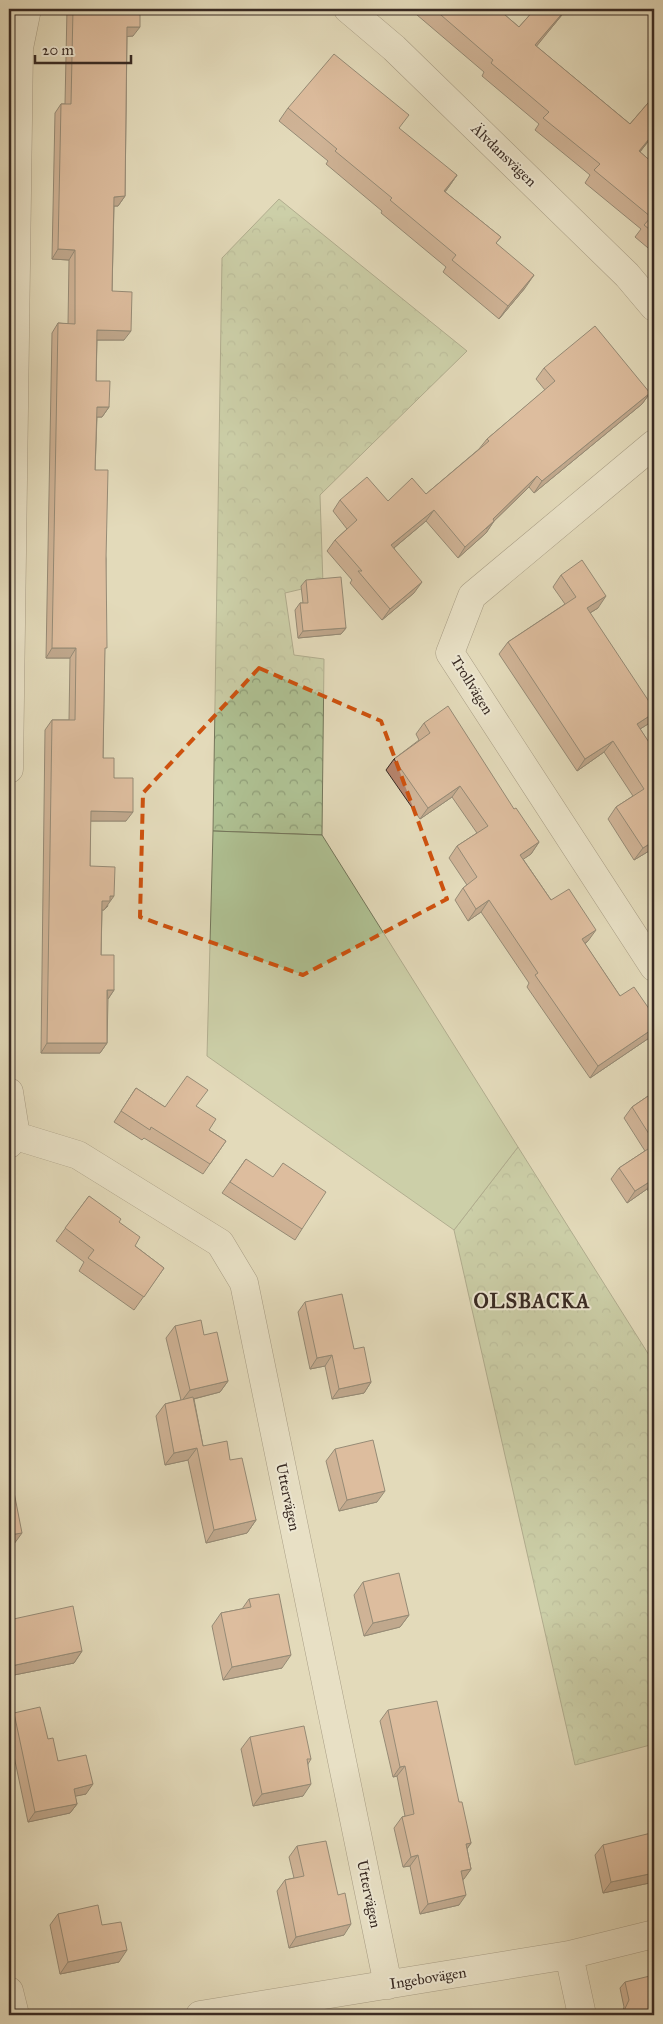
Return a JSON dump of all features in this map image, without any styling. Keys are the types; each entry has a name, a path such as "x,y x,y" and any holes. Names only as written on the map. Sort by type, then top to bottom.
{"street":[{"path":"9,769 12,244 19,48 27,9"},
{"name":"Älvdansvägen","path":"348,9 402,55 627,275 654,307"},
{"name":"Trollvägen","path":"654,444 472,596 450,653 654,967"},
{"path":"9,1092 12,1140"},
{"name":"Uttervägen","path":"12,1140 78,1155 220,1243 244,1283 388,1985"},
{"name":"Ingebovägen","path":"200,2015 569,1955 654,1934"},
{"path":"569,1955 582,2015"},
{"path":"9,1991 14,2015"}],"highlighted area":[{"path":"259,668 381,721 447,899 303,975 140,917 143,793"}],"green space":[{"path":"279,199 467,351 320,495 323,584 285,593 294,655 324,659 322,835 213,831 222,258"},
{"path":"213,831 322,835 518,1147 454,1230 207,1056"},
{"path":"518,1147 654,1363 654,1744 575,1765 454,1230"}],"building":[{"path":"73,9 140,9 140,27 127,27 125,196 114,197 112,291 132,292 131,331 97,330 96,381 110,381 109,407 97,407 95,470 108,470 107,648 105,648 103,758 114,758 114,778 133,778 133,812 91,811 90,866 115,867 114,896 110,896 110,901 102,901 101,955 114,955 114,990 107,990 107,1043 47,1043 52,720 75,720 76,648 52,648 58,323 75,324 75,250 58,249 61,104 71,104"},
{"path":"434,9 498,9 519,27 535,9 566,9 535,45 630,124 654,96 654,133 639,151 654,164 654,233 644,225 651,217 594,170 600,164 543,118 549,112 491,63 493,60"},
{"path":"334,54 409,115 399,128 457,175 444,191 501,237 496,243 534,275 508,306 452,260 456,255 390,200 392,198 335,151 337,149 288,108"},
{"path":"595,326 650,393 542,481 537,476 493,519 494,521 465,547 434,510 391,545 422,582 390,609 358,571 362,571 335,540 357,520 340,500 367,477 388,501 412,478 426,494 489,441 487,439 555,381 544,368"},
{"path":"582,560 606,596 587,608 654,709 654,713 637,724 654,750 654,841 643,848 616,807 644,789 613,741 585,759 508,642 576,597 561,575"},
{"path":"341,577 346,628 303,631 300,603 308,603 306,580"},
{"path":"448,706 514,809 516,808 539,842 520,855 551,900 569,889 596,930 582,939 620,996 634,987 654,1016 654,1028 598,1066 535,975 538,973 489,900 476,909 463,888 477,877 457,846 488,826 460,786 428,808 394,759 430,733 424,723"},
{"path":"187,1076 208,1090 196,1106 216,1119 209,1130 226,1141 210,1164 151,1127 150,1130 121,1111 136,1088 165,1107"},
{"path":"654,1092 654,1142 632,1107"},
{"path":"654,1145 654,1179 635,1191 619,1168"},
{"path":"246,1159 273,1177 283,1163 326,1192 302,1229 230,1182"},
{"path":"89,1196 121,1219 119,1222 140,1237 135,1246 164,1268 144,1297 88,1258 94,1250 65,1228"},
{"path":"342,1294 354,1349 364,1347 371,1382 339,1389 332,1355 317,1358 305,1302"},
{"path":"201,1320 204,1335 217,1332 228,1381 190,1390 175,1326"},
{"path":"193,1397 203,1446 227,1441 230,1460 242,1458 256,1520 214,1530 197,1448 174,1453 165,1404"},
{"path":"373,1440 385,1491 347,1500 335,1449"},
{"path":"13,1487 22,1533 9,1535 9,1488"},
{"path":"399,1573 409,1615 373,1623 363,1582"},
{"path":"279,1594 291,1655 232,1667 221,1613 251,1607 249,1599"},
{"path":"73,1606 82,1651 11,1666 9,1659 9,1620"},
{"path":"437,1701 459,1802 462,1802 471,1843 466,1844 471,1869 461,1871 466,1895 428,1904 418,1855 411,1857 402,1817 414,1814 405,1766 400,1767 388,1710"},
{"path":"40,1707 48,1739 53,1738 58,1761 86,1755 93,1784 74,1789 77,1804 35,1812 14,1713"},
{"path":"304,1726 311,1759 307,1759 311,1784 262,1794 250,1737"},
{"path":"651,1833 654,1844 654,1873 611,1882 603,1845"},
{"path":"326,1841 338,1895 345,1893 351,1924 296,1937 285,1880 304,1876 297,1846"},
{"path":"98,1905 102,1925 121,1922 127,1950 68,1962 58,1914"},
{"path":"654,1975 654,2015 622,2015 629,2000 625,1982"}],"district":[{"name":"OLSBACKA","path":"532,1301"}]}
